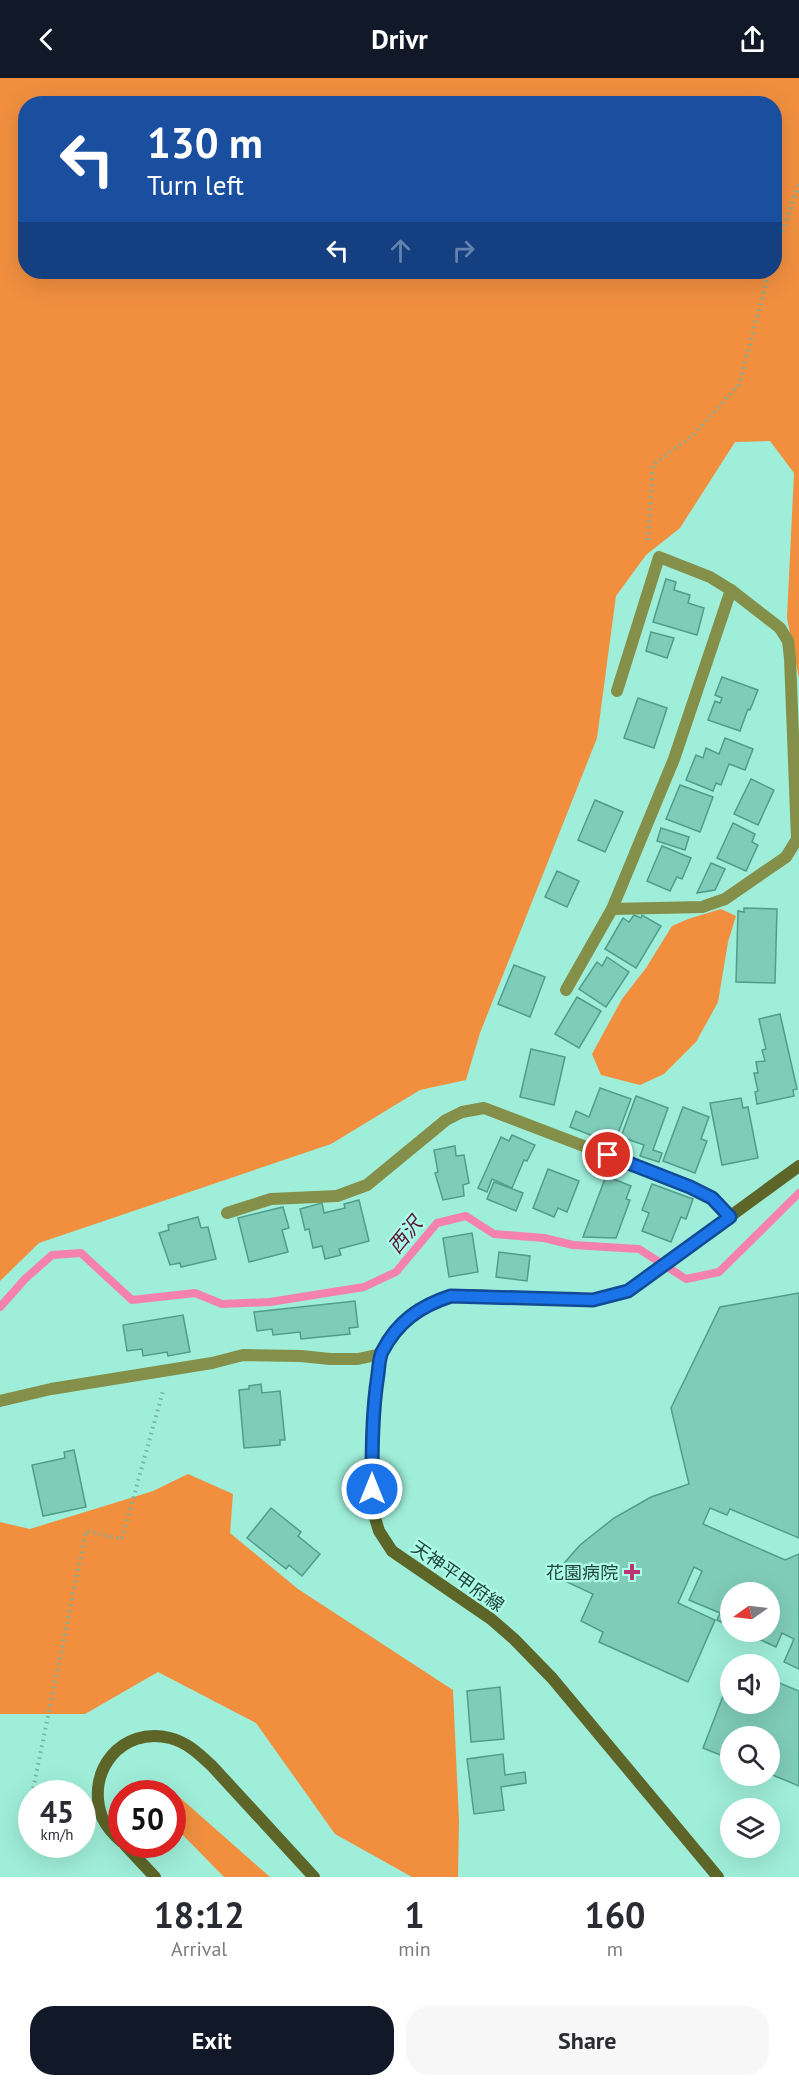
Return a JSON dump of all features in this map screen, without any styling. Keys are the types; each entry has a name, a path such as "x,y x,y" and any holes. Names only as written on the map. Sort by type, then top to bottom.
{"main road":[{"name":"天神平甲府線","path":"718,1877 552,1678 514,1639 491,1619 392,1551 378,1531 372,1508 375,1395 381,1354 396,1330 414,1312 432,1302 451,1296 593,1300 628,1291 799,1166"},
{"path":"108,1825 102,1818 98,1801 99,1785 107,1759 130,1742 157,1736 171,1738 184,1743 212,1766 315,1877"},
{"path":"137,1858 155,1877"}],"lane":[{"path":"612,909 702,907 725,899 786,857 798,837 788,641 780,628 731,590 710,577 659,557 617,691"},
{"path":"566,990 612,909 674,759 731,590"},
{"path":"228,1213 271,1199 337,1196 367,1185 446,1120 462,1112 484,1108 690,1187 712,1198 730,1217"},
{"path":"0,1401 51,1389 212,1363 243,1355 358,1359 381,1354"}],"path":[{"path":"782,232 799,185"},
{"path":"659,557 648,546 652,465 694,434 740,385 767,279"},
{"path":"35,1780 86,1531 122,1539 169,1370"}],"shaded area":[{"path":"0,78 799,78 799,678 787,618 794,473 770,441 735,442 680,528 646,555 616,596 597,738 480,1033 466,1080 420,1090 331,1144 39,1243 0,1281"},
{"path":"721,909 736,916 728,942 718,1002 696,1042 664,1074 640,1085 601,1075 592,1054 622,999 646,968 672,926"},
{"path":"188,1474 233,1494 230,1533 298,1589 453,1690 459,1821 458,1877 412,1877 335,1834 256,1723 158,1672 85,1714 0,1714 0,1522 30,1529 153,1491"},
{"path":"186,1803 270,1877 224,1877 186,1838"}],"building":[{"path":"666,579 676,582 674,590 690,595 688,603 704,608 697,635 653,622"},
{"path":"651,632 674,638 667,658 646,651"},
{"path":"722,677 758,690 740,731 708,720 715,701 720,703 722,698 715,695"},
{"path":"638,698 667,708 654,748 624,738"},
{"path":"725,738 753,749 745,770 729,764 721,785 716,783 713,791 686,780 696,755 703,758 706,748 719,754"},
{"path":"751,779 774,790 758,825 734,814"},
{"path":"680,785 713,797 700,832 666,819"},
{"path":"595,800 623,812 605,852 578,840"},
{"path":"733,823 755,834 752,842 758,845 746,871 717,858"},
{"path":"661,828 689,837 685,850 657,841"},
{"path":"662,846 691,858 682,879 677,877 670,891 647,881"},
{"path":"711,863 725,869 715,890 697,893"},
{"path":"557,871 579,881 567,907 545,897"},
{"path":"744,908 777,909 775,983 736,982 738,911 744,912"},
{"path":"634,915 641,918 642,915 661,926 636,968 605,949 623,918 629,922"},
{"path":"607,957 629,972 606,1007 579,989 597,962 602,966"},
{"path":"514,965 545,977 530,1017 498,1004"},
{"path":"577,997 601,1011 579,1048 555,1034"},
{"path":"780,1014 797,1089 793,1090 794,1096 757,1104 755,1092 758,1091 754,1073 758,1073 756,1062 765,1061 762,1050 766,1049 759,1019"},
{"path":"531,1049 565,1057 554,1105 520,1097"},
{"path":"600,1088 631,1099 614,1144 570,1127 576,1111 589,1117"},
{"path":"636,1096 668,1108 653,1150 662,1153 659,1162 640,1156 644,1145 621,1137"},
{"path":"741,1098 743,1108 748,1107 758,1158 722,1165 710,1103"},
{"path":"683,1107 709,1117 701,1139 707,1141 695,1173 663,1161"},
{"path":"512,1135 535,1145 527,1161 524,1160 512,1188 492,1179 487,1192 478,1188 501,1137 509,1141"},
{"path":"455,1146 456,1156 464,1155 469,1183 463,1185 464,1196 443,1200 435,1173 438,1172 434,1150"},
{"path":"548,1169 579,1181 567,1212 558,1208 554,1217 533,1208"},
{"path":"606,1176 631,1186 626,1199 630,1200 616,1238 583,1237"},
{"path":"494,1182 523,1193 516,1211 487,1199"},
{"path":"652,1184 693,1199 686,1219 681,1217 671,1242 642,1231 649,1213 642,1210"},
{"path":"359,1200 369,1241 339,1249 341,1255 325,1259 322,1246 313,1248 309,1229 305,1230 300,1209 322,1203 324,1213 345,1208 344,1204"},
{"path":"283,1207 289,1228 282,1230 288,1252 249,1262 238,1218"},
{"path":"198,1217 201,1228 208,1227 216,1259 181,1267 180,1263 170,1265 159,1233 169,1230 168,1225"},
{"path":"472,1233 478,1272 449,1277 443,1238"},
{"path":"499,1252 530,1256 527,1281 496,1277"},
{"path":"799,1293 799,1538 730,1509 727,1515 710,1508 703,1524 785,1560 799,1554 799,1669 784,1662 794,1639 782,1633 780,1638 780,1582 720,1582 720,1613 689,1600 702,1571 694,1567 678,1603 715,1620 688,1682 599,1642 603,1632 581,1621 593,1594 556,1577 580,1545 614,1518 651,1497 689,1484 671,1408 720,1307"},
{"path":"355,1301 358,1327 349,1328 350,1334 301,1339 300,1332 273,1335 272,1329 257,1331 254,1312"},
{"path":"183,1315 190,1352 168,1356 167,1352 143,1356 142,1349 127,1351 123,1325"},
{"path":"261,1384 262,1393 280,1391 285,1440 280,1440 280,1445 244,1448 239,1390"},
{"path":"74,1450 86,1507 43,1516 32,1465 65,1458 64,1452"},
{"path":"271,1508 301,1532 298,1536 320,1554 302,1576 289,1565 286,1569 247,1538"},
{"path":"765,1642 778,1642 776,1647"},
{"path":"780,1683 799,1691 799,1786 780,1778 780,1726 720,1726 720,1755 703,1748 720,1704 720,1714 780,1714"},
{"path":"500,1687 504,1739 471,1742 467,1691"},
{"path":"503,1754 505,1775 525,1772 526,1783 501,1787 504,1810 474,1814 467,1759"}],"waterway":[{"name":"西沢","path":"0,1307 25,1279 52,1255 81,1253 132,1300 195,1293 222,1304 270,1302 364,1287 396,1272 437,1223 466,1216 494,1234 544,1238 573,1245 639,1249 686,1279 719,1272 799,1193"}],"place":[{"name":"花園病院","path":"632,1572"}],"route":[{"path":"372,1489 375,1395 381,1354 396,1330 414,1312 432,1302 451,1296 593,1300 628,1291 730,1217 712,1198 608,1155"}]}
